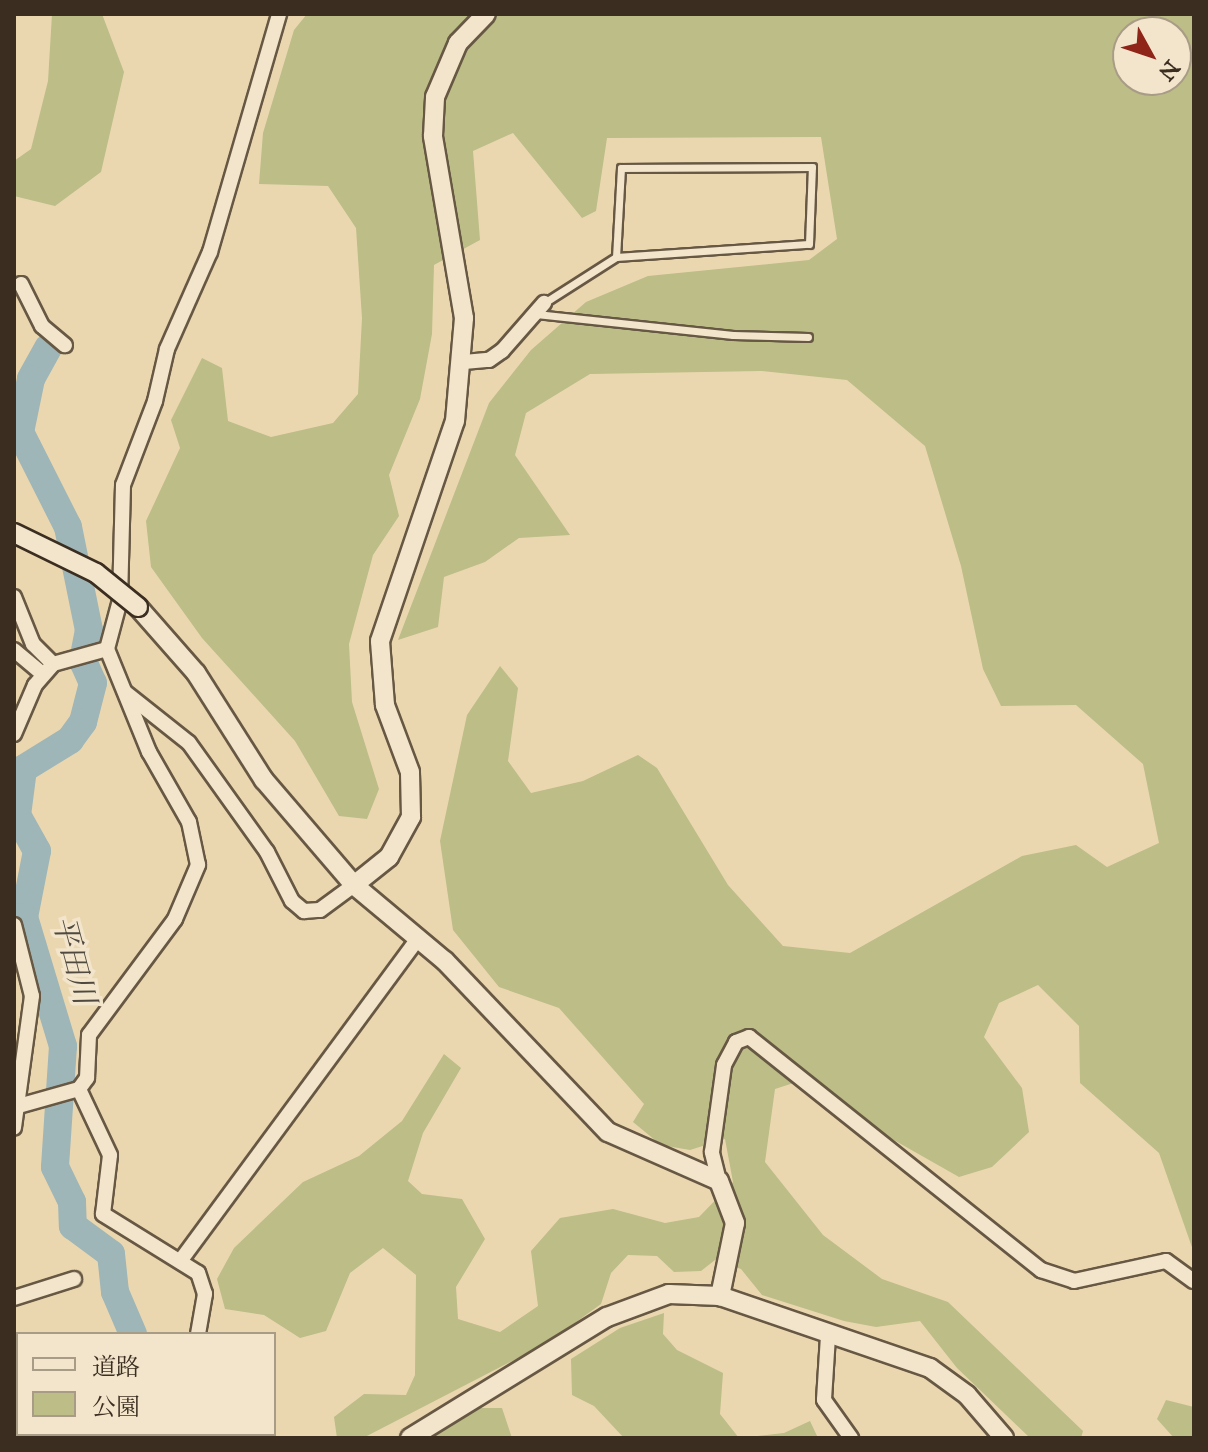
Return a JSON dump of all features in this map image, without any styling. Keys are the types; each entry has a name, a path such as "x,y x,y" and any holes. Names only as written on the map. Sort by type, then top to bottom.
{"street":[{"path":"22,1105 48,1102 79,1089 87,1078 89,1035 175,919 198,865 189,822 149,752 107,649 120,600 123,485 155,401 167,349 210,252 279,14"},
{"path":"125,692 189,743 304,911 320,910 389,857 411,817 412,783 385,705 380,641 445,463 464,362 461,277 433,136 435,97 458,43 486,14"},
{"path":"14,269 17,286 42,326 65,345"},
{"path":"464,362 489,360 539,308"},
{"path":"14,533 96,573 138,607 196,673 280,801 354,885 418,938 608,1132 719,1181"},
{"path":"14,597 33,644 48,669"},
{"path":"14,734 48,669 107,649"},
{"path":"14,650 48,669"},
{"path":"14,925 32,996 22,1105 14,1128"},
{"path":"181,1260 418,938"},
{"path":"720,1296 735,1223 712,1152 724,1065 736,1042 749,1037 1041,1270 1074,1281 1166,1261 1194,1281"},
{"path":"79,1089 110,1155 103,1214 181,1260 204,1282 198,1332"},
{"path":"14,1298 74,1279"},
{"path":"410,1438 639,1300 720,1296 951,1380 1004,1438"},
{"path":"828,1336 824,1400 851,1438"}],"lane":[{"path":"539,308 616,257 809,244 812,167 621,168 616,257"},
{"path":"539,308 718,334 808,337"}],"green space":[{"path":"52,14 102,14 124,72 101,172 55,206 14,196 14,161 31,149 48,81"},
{"path":"307,14 1194,14 1194,1253 1159,1153 1080,1083 1079,1026 1038,985 999,1003 984,1037 1022,1088 1029,1132 992,1167 959,1177 885,1135 809,1078 775,1089 765,1162 823,1235 882,1279 948,1302 1083,1431 1081,1438 1030,1438 957,1368 920,1321 876,1327 844,1321 762,1295 741,1269 715,1260 701,1271 674,1272 657,1256 628,1255 611,1273 601,1304 547,1343 363,1438 337,1438 334,1417 364,1394 406,1395 415,1375 416,1275 383,1248 350,1273 326,1331 300,1338 264,1315 225,1309 217,1279 234,1248 303,1182 359,1156 402,1121 444,1054 461,1068 423,1133 408,1181 422,1194 462,1199 485,1239 456,1287 458,1319 500,1332 538,1306 531,1251 560,1218 613,1209 665,1223 699,1217 733,1182 725,1139 690,1150 661,1145 633,1122 644,1104 559,1008 499,987 453,930 440,841 467,715 500,666 518,688 508,761 531,793 583,781 638,755 657,768 728,885 783,946 850,953 1022,856 1076,845 1107,867 1159,843 1143,764 1076,705 1001,706 983,669 961,566 925,446 847,380 761,371 590,374 526,413 515,455 570,535 519,538 485,562 444,577 438,627 398,640 489,403 531,350 586,302 648,276 809,260 837,239 821,137 607,138 596,211 582,218 513,133 473,151 480,240 434,265 432,334 420,399 389,475 399,516 373,555 349,644 352,702 379,789 367,819 339,816 295,741 202,638 151,567 146,521 180,448 171,420 202,358 222,368 228,421 271,437 333,423 358,394 362,318 356,228 328,186 259,184 263,133 294,30"},
{"path":"664,1313 663,1334 677,1350 723,1373 720,1414 739,1438 624,1438 594,1406 572,1395 571,1359 620,1328"},
{"path":"1166,1400 1194,1407 1194,1438 1174,1438 1157,1419"},
{"path":"478,1408 502,1408 512,1438 422,1438"},
{"path":"810,1421 818,1438 739,1438 784,1433"}],"waterway":[{"name":"平田川","path":"48,348 31,379 20,432 68,527 89,630 83,661 93,683 83,722 70,740 23,769 17,815 37,851 24,917 63,1046 55,1167 72,1202 73,1226 111,1254 115,1292 132,1332"}]}
